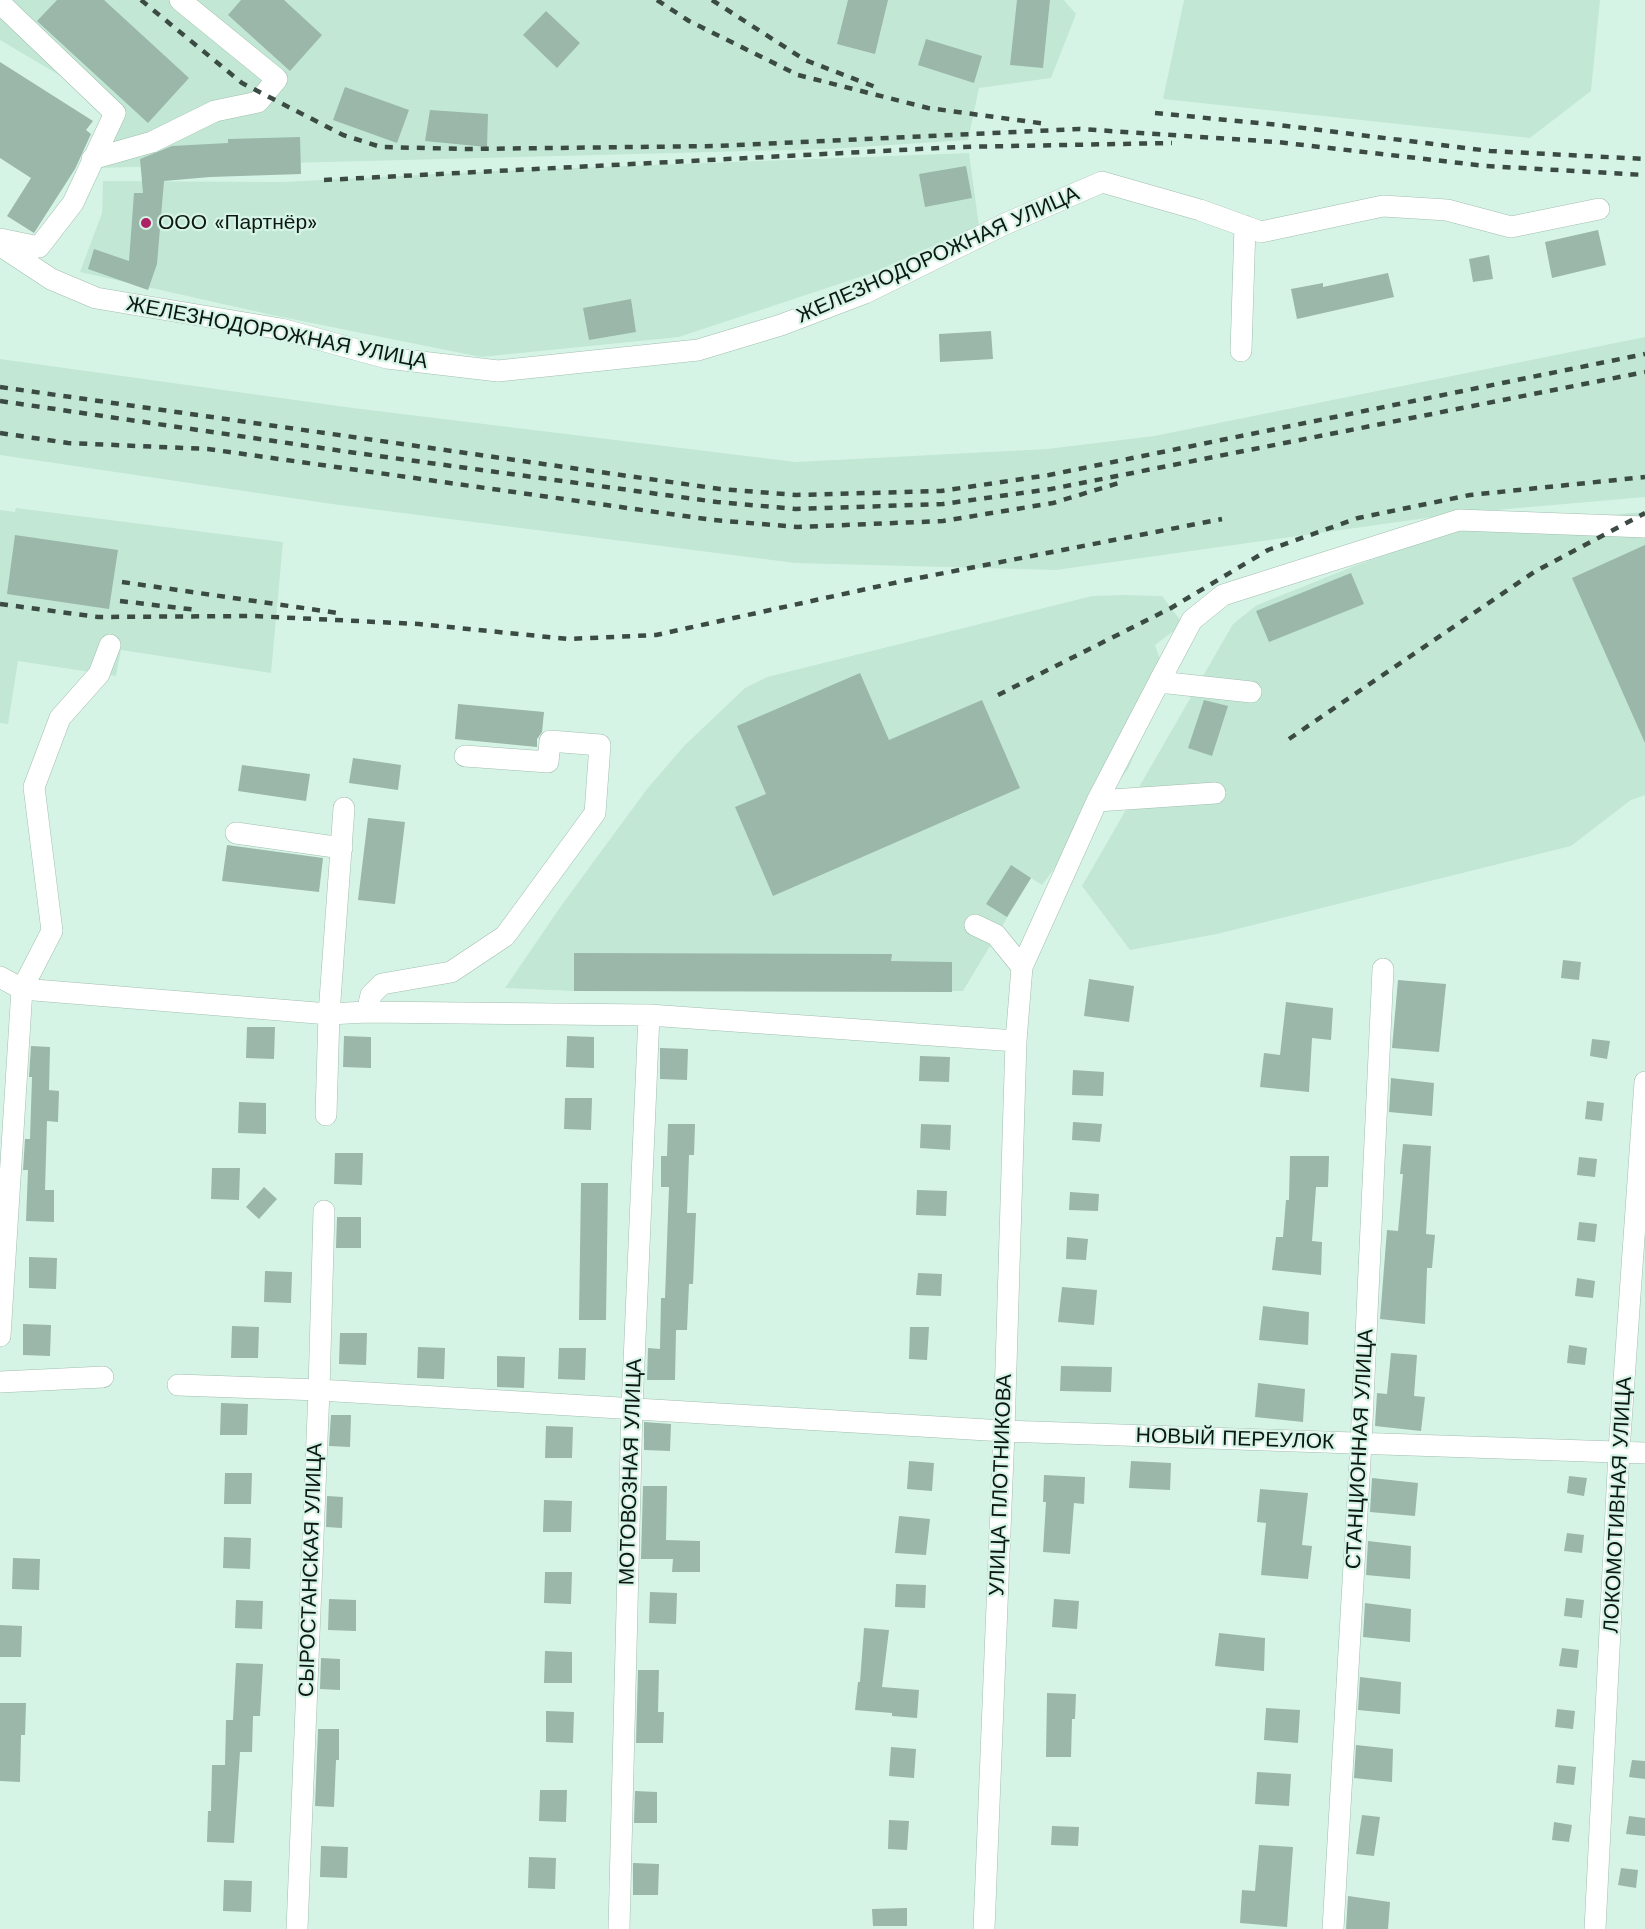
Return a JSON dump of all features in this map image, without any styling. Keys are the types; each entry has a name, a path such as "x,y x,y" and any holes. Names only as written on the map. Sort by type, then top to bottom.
{"street":[{"path":"92,159 152,142 215,111 258,102 277,79 180,0"},
{"path":"0,3 115,113 72,203 39,247 0,241"},
{"name":"ЖЕЛЕЗНОДОРОЖНАЯ УЛИЦА","path":"0,241 7,250 51,279 96,298 281,329 387,358 498,371 698,350 781,325 865,293 1005,224 1102,182 1200,210 1261,232 1383,206 1447,210 1512,227 1599,209"},
{"path":"1241,351 1245,226"},
{"name":"УЛИЦА ПЛОТНИКОВА","path":"984,1929 1004,1431 1016,1041 1022,967 1097,801 1192,620 1223,595 1459,520 1645,527"},
{"path":"0,1336 22,989 52,931 34,787 60,718 99,674 110,645"},
{"path":"1159,682 1251,692"},
{"path":"367,1012 370,995 382,984 451,972 505,936 595,813 600,745 550,741 548,762 465,756"},
{"path":"1097,801 1215,793"},
{"path":"326,1115 329,1014 344,808"},
{"path":"236,833 342,848"},
{"path":"975,925 996,935 1022,967"},
{"name":"СТАНЦИОННАЯ УЛИЦА","path":"1333,1929 1361,1443 1383,969"},
{"path":"0,977 22,989 329,1014 367,1012 649,1015 1016,1041"},
{"name":"МОТОВОЗНАЯ УЛИЦА","path":"619,1929 632,1408 649,1015"},
{"name":"ЛОКОМОТИВНАЯ УЛИЦА","path":"1595,1929 1620,1451 1645,1082"},
{"name":"СЫРОСТАНСКАЯ УЛИЦА","path":"297,1929 324,1211"},
{"path":"0,1382 103,1377"},
{"name":"НОВЫЙ ПЕРЕУЛОК","path":"178,1385 319,1390 1004,1431 1645,1453"}],"shaded area":[{"path":"0,0 1064,0 1076,14 1051,78 979,88 968,140 829,149 96,168 123,113 0,40"},
{"path":"1184,0 1600,0 1591,91 1530,138 1163,99"},
{"path":"969,153 979,226 872,273 679,337 481,357 272,315 80,272 102,213 103,181 283,182 497,171"},
{"path":"1645,337 1645,497 1462,513 1056,570 795,563 332,504 0,455 0,359 353,408 796,462 1047,449 1154,436"},
{"path":"16,508 283,542 271,673 121,650 116,676 18,661 8,724 0,723 0,510 15,512"},
{"path":"1645,512 1645,795 1631,800 1571,846 1217,934 1130,950 1082,886 1233,624 1257,605 1357,565 1468,526"},
{"path":"1092,596 1162,596 1183,624 1155,645 1167,680 1128,769 1042,885 1031,878 963,991 574,991 505,988 561,906 647,789 684,746 745,688 767,677"}],"building":[{"path":"57,0 104,0 189,78 148,123 37,21"},
{"path":"241,0 284,0 322,35 290,71 228,15"},
{"path":"848,0 888,0 875,54 837,44"},
{"path":"1017,0 1050,0 1043,68 1010,65"},
{"path":"546,11 580,43 557,68 523,35"},
{"path":"926,39 982,56 974,83 918,65"},
{"path":"0,62 93,121 86,130 91,134 75,169 34,233 7,216 31,178 0,158"},
{"path":"345,87 409,110 397,143 333,120"},
{"path":"430,110 488,114 487,147 425,141"},
{"path":"300,137 301,174 164,181 157,264 148,290 88,269 94,249 129,261 134,193 143,193 140,159 172,146 228,143 228,139"},
{"path":"966,166 972,198 925,207 919,174"},
{"path":"1598,230 1606,265 1552,278 1545,242"},
{"path":"1489,255 1493,279 1473,282 1469,259"},
{"path":"1388,273 1394,297 1297,319 1291,289 1323,283 1323,287"},
{"path":"631,299 636,332 589,340 583,308"},
{"path":"991,331 993,359 940,362 939,334"},
{"path":"15,535 118,550 109,609 7,594"},
{"path":"1645,545 1645,743 1572,578"},
{"path":"1351,573 1364,604 1269,642 1256,611"},
{"path":"860,673 889,740 982,700 1020,788 773,896 735,807 766,794 737,726"},
{"path":"1204,700 1228,706 1212,756 1188,748"},
{"path":"458,704 544,712 542,732 537,739 537,747 455,739"},
{"path":"353,758 401,765 398,790 349,783"},
{"path":"242,765 310,774 306,801 238,791"},
{"path":"368,818 405,822 395,904 358,900"},
{"path":"227,845 323,858 319,892 222,881"},
{"path":"1011,865 1031,878 1007,917 986,904"},
{"path":"574,953 892,954 891,961 952,962 952,992 574,991"},
{"path":"1563,960 1581,962 1579,980 1561,978"},
{"path":"1089,979 1134,986 1129,1022 1084,1016"},
{"path":"1398,980 1446,984 1439,1052 1392,1048"},
{"path":"1286,1002 1333,1008 1331,1040 1312,1038 1309,1092 1260,1087 1264,1053 1280,1055"},
{"path":"247,1027 275,1027 274,1059 246,1058"},
{"path":"344,1036 371,1037 371,1068 343,1067"},
{"path":"567,1036 594,1037 594,1068 566,1067"},
{"path":"1592,1039 1610,1041 1607,1059 1590,1056"},
{"path":"31,1046 50,1047 49,1090 59,1091 58,1122 47,1121 45,1190 54,1190 54,1222 26,1221 28,1170 23,1170 25,1139 30,1139"},
{"path":"660,1048 688,1049 687,1080 660,1079"},
{"path":"920,1056 950,1057 949,1082 919,1081"},
{"path":"1073,1070 1104,1072 1103,1096 1072,1095"},
{"path":"1391,1078 1434,1083 1432,1116 1389,1112"},
{"path":"565,1098 592,1098 591,1130 564,1129"},
{"path":"1587,1101 1604,1103 1602,1121 1585,1119"},
{"path":"239,1102 266,1103 266,1134 238,1133"},
{"path":"1073,1122 1102,1124 1100,1142 1072,1140"},
{"path":"668,1124 695,1124 694,1155 689,1155 687,1213 696,1213 693,1284 689,1284 687,1330 676,1330 675,1380 647,1380 648,1348 660,1349 661,1298 665,1298 669,1187 661,1187 661,1156 667,1156"},
{"path":"921,1124 951,1125 950,1150 920,1148"},
{"path":"1403,1144 1431,1146 1426,1234 1435,1235 1432,1268 1427,1268 1425,1324 1380,1319 1387,1230 1398,1231"},
{"path":"335,1153 363,1153 362,1185 334,1184"},
{"path":"1290,1156 1329,1156 1328,1187 1316,1187 1312,1241 1322,1242 1321,1275 1272,1270 1276,1237 1283,1237 1286,1200 1289,1200"},
{"path":"1579,1157 1597,1159 1595,1177 1577,1175"},
{"path":"212,1168 240,1168 239,1200 211,1199"},
{"path":"581,1183 608,1183 606,1320 579,1320"},
{"path":"264,1187 277,1199 259,1219 246,1207"},
{"path":"917,1190 947,1191 946,1216 916,1215"},
{"path":"1070,1192 1099,1194 1098,1211 1069,1210"},
{"path":"337,1217 361,1217 361,1248 336,1248"},
{"path":"1579,1222 1597,1224 1595,1242 1577,1240"},
{"path":"1067,1237 1088,1239 1086,1260 1066,1259"},
{"path":"29,1257 57,1258 56,1289 29,1288"},
{"path":"265,1271 292,1272 291,1303 264,1302"},
{"path":"918,1273 942,1274 941,1296 916,1295"},
{"path":"1577,1278 1595,1281 1593,1298 1575,1296"},
{"path":"1062,1287 1097,1290 1094,1325 1058,1322"},
{"path":"1263,1306 1309,1312 1308,1345 1259,1340"},
{"path":"23,1324 51,1325 50,1356 23,1355"},
{"path":"232,1326 259,1327 258,1358 231,1358"},
{"path":"910,1327 929,1327 927,1360 909,1359"},
{"path":"340,1333 367,1333 366,1365 339,1364"},
{"path":"1569,1345 1587,1348 1585,1365 1567,1363"},
{"path":"418,1347 445,1348 444,1379 417,1378"},
{"path":"559,1348 586,1348 585,1380 558,1379"},
{"path":"1391,1353 1417,1355 1414,1396 1425,1397 1421,1431 1375,1426 1377,1393 1387,1394"},
{"path":"497,1356 525,1357 524,1388 497,1387"},
{"path":"1061,1366 1112,1367 1111,1392 1060,1391"},
{"path":"1258,1383 1305,1389 1303,1422 1255,1417"},
{"path":"221,1403 248,1404 247,1435 220,1435"},
{"path":"331,1415 351,1415 350,1447 329,1446"},
{"path":"644,1422 671,1424 670,1451 644,1450"},
{"path":"546,1426 573,1427 572,1458 545,1458"},
{"path":"909,1461 934,1463 932,1491 907,1489"},
{"path":"1131,1461 1171,1463 1170,1490 1129,1488"},
{"path":"225,1473 252,1473 251,1504 224,1504"},
{"path":"1044,1475 1085,1477 1084,1504 1074,1503 1070,1554 1043,1552 1046,1502 1043,1502"},
{"path":"1569,1476 1587,1478 1584,1496 1567,1493"},
{"path":"1372,1478 1418,1483 1415,1516 1370,1512"},
{"path":"643,1486 667,1486 666,1540 700,1541 700,1572 672,1572 673,1559 641,1559"},
{"path":"1260,1489 1308,1493 1302,1545 1312,1546 1308,1579 1261,1575 1266,1523 1257,1522"},
{"path":"327,1496 343,1497 342,1528 326,1527"},
{"path":"544,1500 572,1501 571,1532 543,1532"},
{"path":"899,1516 930,1519 926,1555 895,1553"},
{"path":"1567,1533 1584,1535 1582,1553 1564,1551"},
{"path":"224,1537 251,1538 250,1569 223,1568"},
{"path":"1368,1541 1411,1546 1410,1579 1366,1575"},
{"path":"13,1558 40,1559 39,1590 12,1589"},
{"path":"545,1572 572,1572 571,1604 544,1603"},
{"path":"896,1584 926,1585 925,1608 895,1607"},
{"path":"650,1592 677,1593 676,1624 649,1623"},
{"path":"1566,1598 1584,1600 1582,1618 1564,1616"},
{"path":"329,1599 356,1600 356,1631 328,1630"},
{"path":"1054,1599 1079,1601 1077,1629 1052,1627"},
{"path":"236,1600 263,1601 262,1629 235,1628"},
{"path":"1365,1603 1411,1609 1410,1642 1363,1637"},
{"path":"0,1625 22,1626 21,1657 0,1657"},
{"path":"864,1628 889,1630 882,1687 919,1690 917,1718 855,1710 858,1682 860,1682"},
{"path":"1219,1633 1265,1638 1264,1671 1215,1666"},
{"path":"1562,1648 1579,1650 1577,1668 1559,1666"},
{"path":"545,1651 572,1652 572,1683 544,1683"},
{"path":"321,1658 340,1659 340,1690 320,1689"},
{"path":"236,1663 263,1664 260,1716 253,1716 252,1752 240,1752 234,1843 207,1842 208,1811 211,1811 212,1765 225,1765 226,1720 233,1720"},
{"path":"638,1670 659,1670 658,1712 664,1712 663,1743 636,1743"},
{"path":"1360,1677 1401,1682 1400,1714 1358,1710"},
{"path":"1047,1693 1076,1694 1075,1719 1072,1719 1071,1757 1046,1757"},
{"path":"0,1703 26,1703 25,1735 21,1735 20,1782 0,1781"},
{"path":"1266,1708 1300,1710 1298,1743 1264,1740"},
{"path":"1557,1709 1575,1711 1573,1729 1555,1727"},
{"path":"546,1711 574,1712 573,1743 546,1742"},
{"path":"318,1729 339,1729 339,1760 336,1760 334,1807 315,1806"},
{"path":"1356,1745 1393,1749 1392,1782 1354,1778"},
{"path":"891,1747 916,1749 914,1778 889,1776"},
{"path":"1632,1760 1645,1761 1645,1779 1629,1777"},
{"path":"1558,1765 1576,1767 1574,1785 1556,1783"},
{"path":"1257,1772 1291,1774 1289,1806 1255,1804"},
{"path":"540,1790 567,1790 566,1822 539,1821"},
{"path":"635,1791 657,1792 657,1823 634,1823"},
{"path":"1362,1815 1380,1817 1374,1856 1356,1854"},
{"path":"1629,1816 1645,1818 1645,1836 1626,1834"},
{"path":"889,1820 909,1821 907,1850 888,1849"},
{"path":"1554,1822 1572,1825 1569,1842 1552,1840"},
{"path":"1052,1826 1079,1827 1078,1846 1051,1845"},
{"path":"1259,1845 1293,1847 1287,1927 1240,1923 1242,1890 1255,1891"},
{"path":"321,1846 348,1847 347,1878 320,1877"},
{"path":"529,1857 556,1858 555,1889 528,1888"},
{"path":"633,1863 659,1864 658,1895 633,1895"},
{"path":"1621,1868 1638,1870 1636,1888 1618,1885"},
{"path":"224,1880 252,1881 251,1912 223,1911"},
{"path":"1348,1896 1390,1902 1388,1929 1346,1929"},
{"path":"907,1908 907,1926 873,1926 872,1909"}],"railway":[{"path":"141,0 242,83 343,135 381,147 468,149 718,146 1080,129 1277,142 1486,166 1645,175"},
{"path":"657,0 689,21 798,75 928,108 1047,124"},
{"path":"712,0 805,60 878,88"},
{"path":"1155,113 1279,125 1490,151 1645,159"},
{"path":"324,180 959,147 1172,143"},
{"path":"0,387 720,489 796,495 941,491 1049,475 1645,354"},
{"path":"0,401 349,452 717,502 796,509 943,504 1051,489 1645,372"},
{"path":"0,433 68,443 208,449 713,520 798,527 943,521 1053,503 1122,482"},
{"path":"998,695 1171,608 1268,550 1358,518 1470,495 1645,477"},
{"path":"1289,739 1534,572 1645,513"},
{"path":"0,604 98,617 253,616 419,624 568,639 656,635 903,581 1222,519"},
{"path":"122,582 338,613"},
{"path":"120,601 197,610"}],"place":[{"name":"ООО «Партнёр»","path":"146,223"}]}
